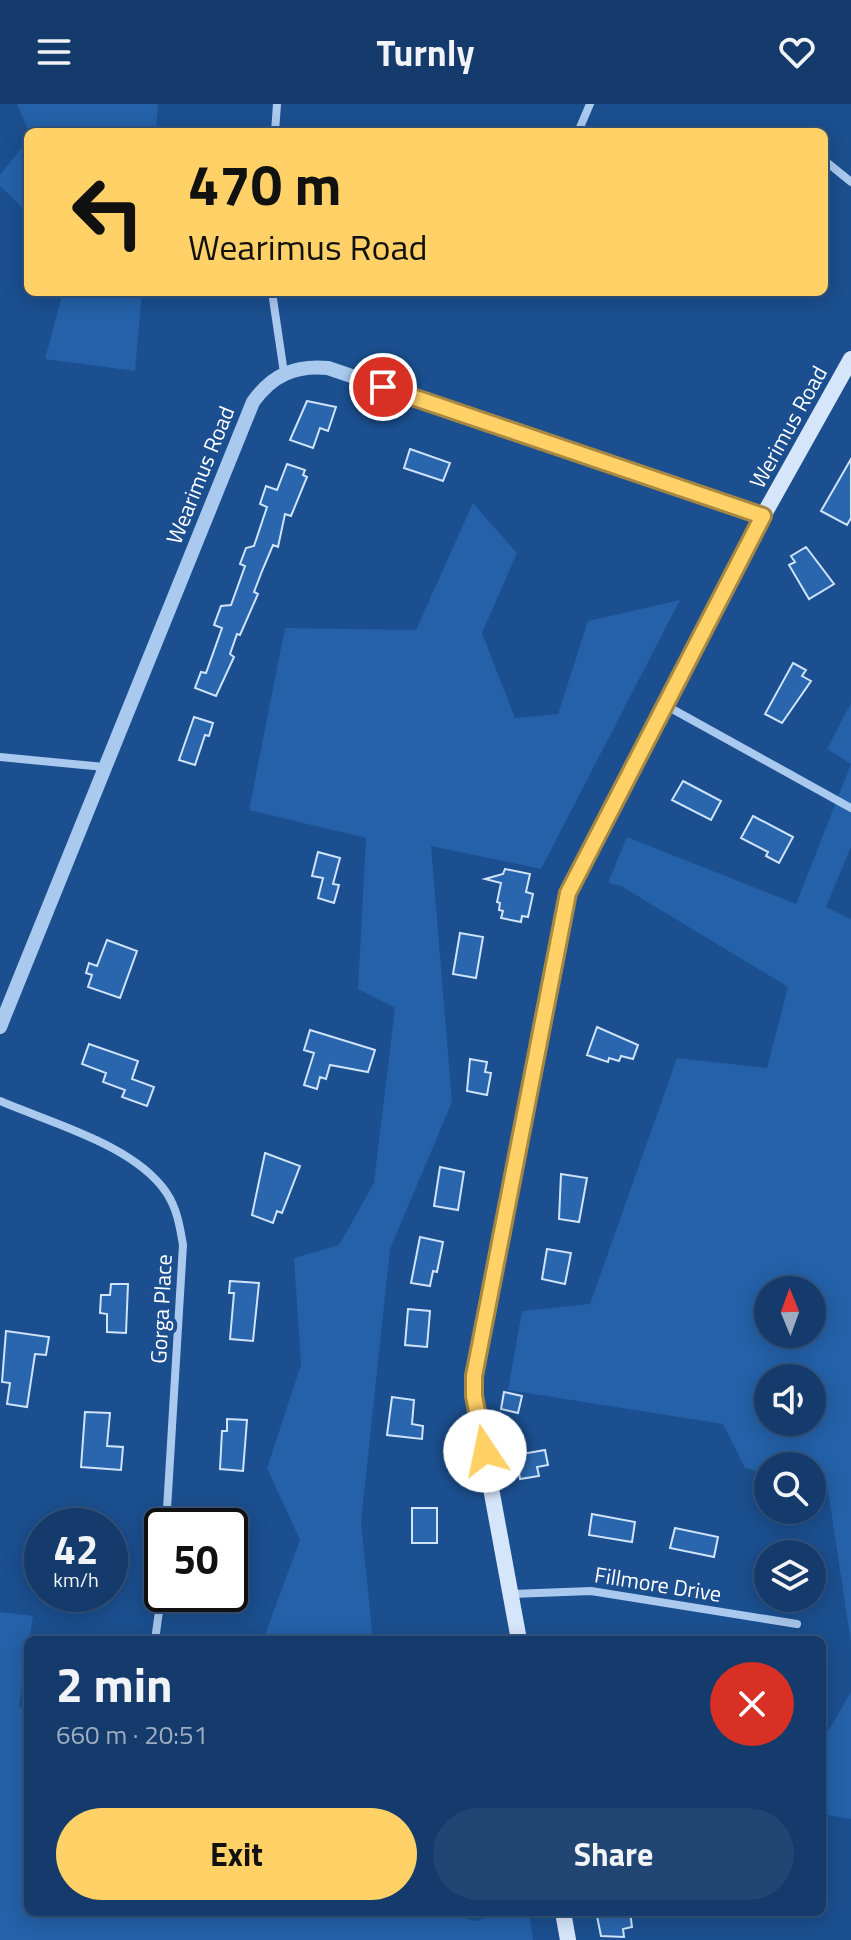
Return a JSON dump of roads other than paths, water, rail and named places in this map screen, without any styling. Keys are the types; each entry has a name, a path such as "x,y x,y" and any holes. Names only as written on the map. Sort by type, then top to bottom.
{"main road":[{"name":"Werimus Road","path":"518,1636 474,1396 474,1376 568,893 763,516 851,359"},
{"path":"564,1916 568,1940"}],"street":[{"path":"275,128 277,104"},
{"path":"580,128 590,104"},
{"path":"828,163 851,182"},
{"path":"273,296 284,373 298,368 328,368 763,516"},
{"name":"Wearimus Road","path":"0,1027 253,402 262,389 284,373"},
{"path":"665,705 851,808"},
{"path":"0,757 104,767"},
{"name":"Gorga Place","path":"0,1101 114,1149 149,1173 174,1206 183,1245 167,1508"},
{"name":"Fillmore Drive","path":"512,1594 591,1591 797,1624"},
{"path":"156,1636 159,1612"}]}
